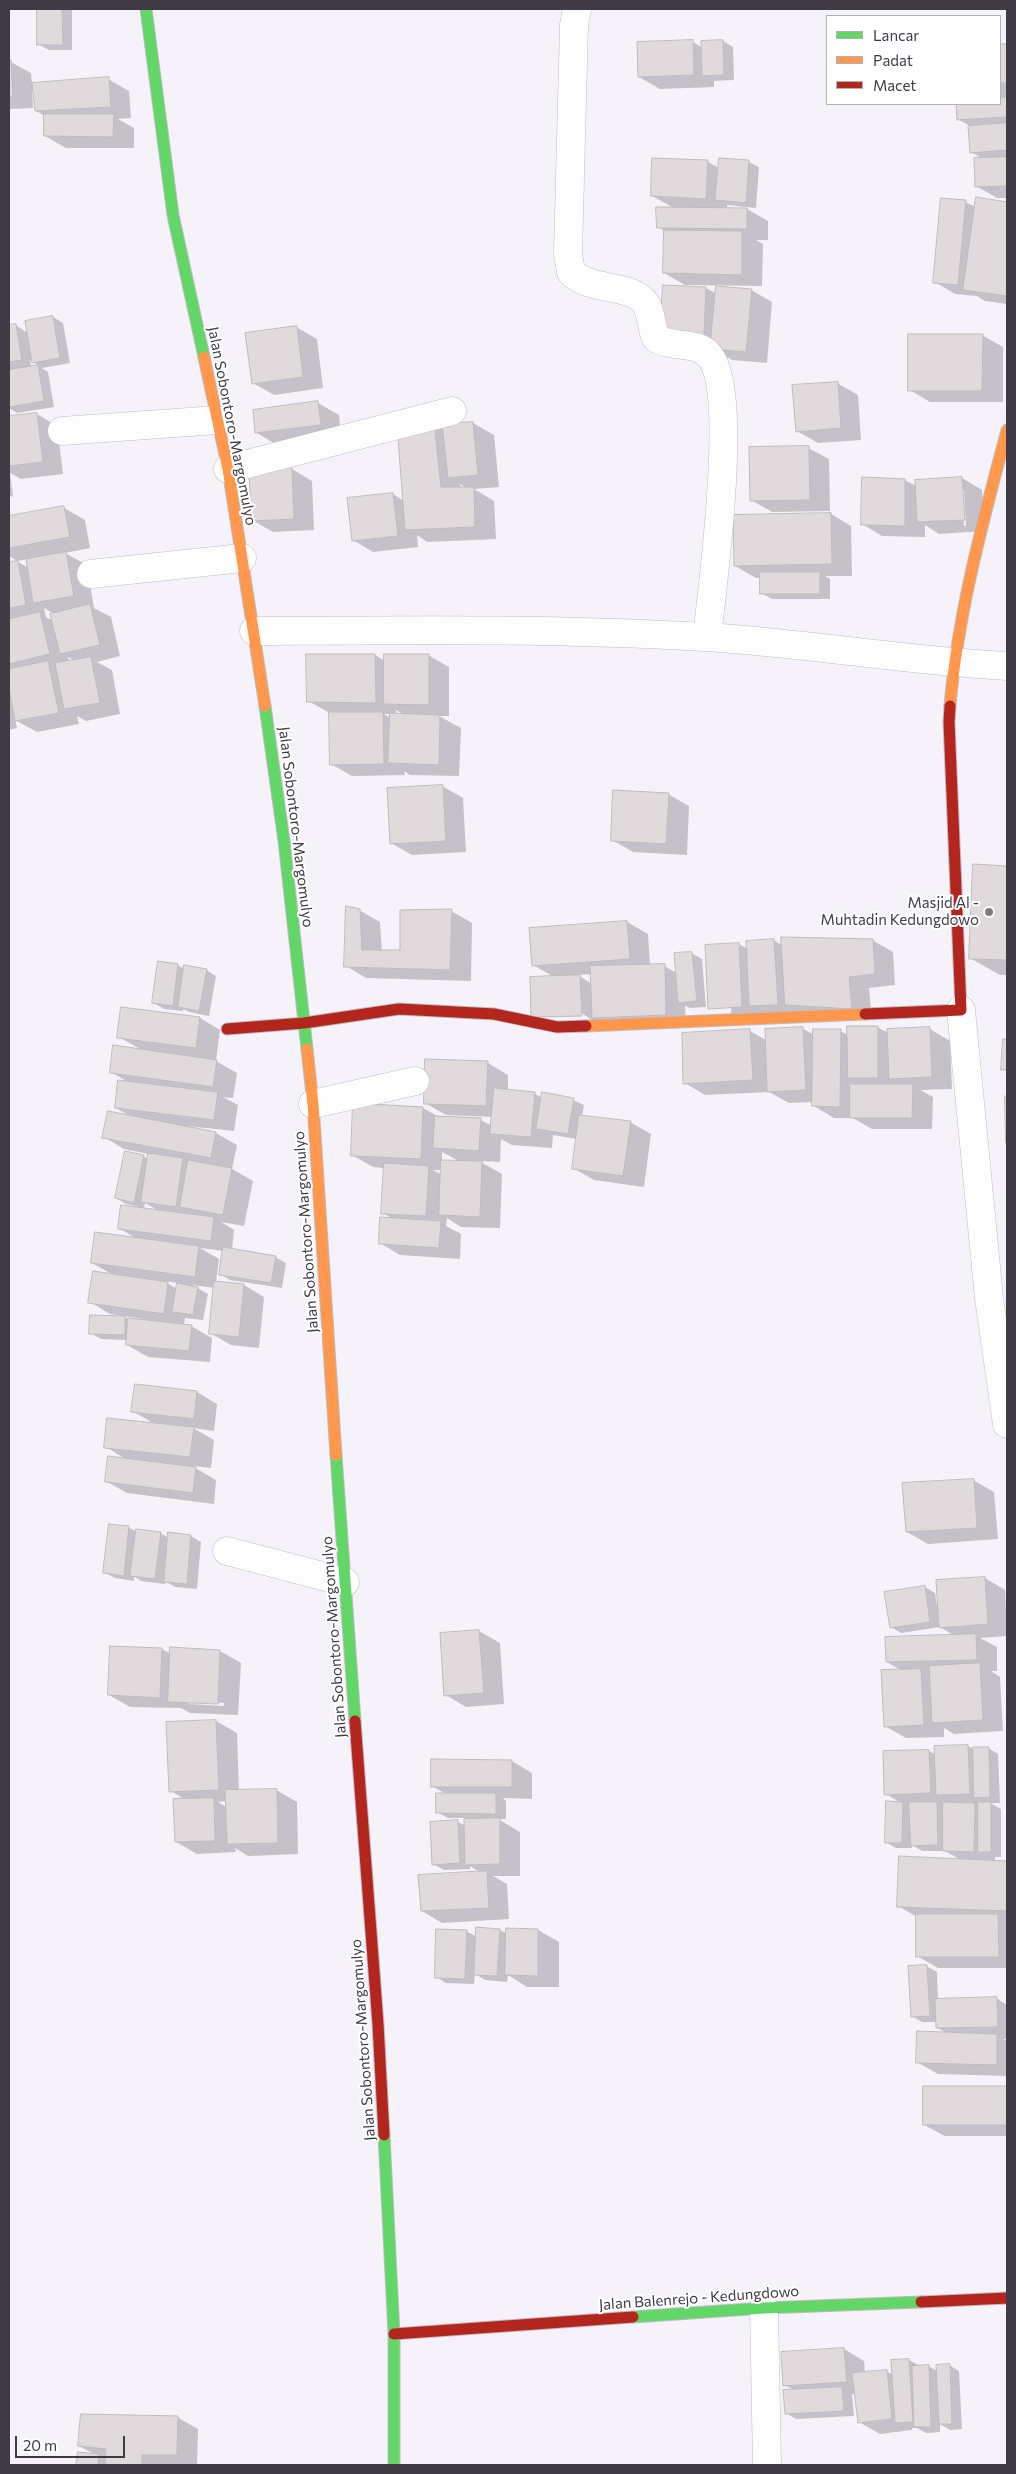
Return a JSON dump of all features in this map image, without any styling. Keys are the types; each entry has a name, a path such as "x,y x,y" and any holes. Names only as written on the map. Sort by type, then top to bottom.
{"street":[{"name":"Jalan Sobontoro-Margomulyo","path":"146,9 173,215 228,469 254,631 284,841 313,1104 345,1582 377,2014 394,2334 394,2465"},
{"path":"577,9 574,25 568,254 571,272 584,282 629,293 642,299 650,314 656,338 668,343 699,349 707,354 714,365 720,390 723,455 707,637"},
{"path":"228,469 452,411"},
{"path":"62,431 217,420"},
{"path":"1007,430 971,568 954,664 949,722 961,1010 989,1298 1007,1424"},
{"path":"91,574 242,558"},
{"path":"254,631 517,629 707,637 954,664 1007,666"},
{"path":"227,1029 304,1023 399,1009 478,1012 556,1027 574,1028 961,1010"},
{"path":"313,1104 415,1081"},
{"path":"227,1551 345,1582"},
{"name":"Jalan Balenrejo - Kedungdowo","path":"394,2334 764,2308 1007,2298"},
{"path":"764,2308 767,2465"}],"building":[{"path":"37,9 62,9 63,45 37,45"},
{"path":"693,40 694,75 638,77 637,42"},
{"path":"723,40 724,75 702,76 701,41"},
{"path":"1001,44 1007,44 1007,83 1001,83"},
{"path":"9,60 11,60 13,97 9,97"},
{"path":"109,77 111,107 35,111 32,83"},
{"path":"1007,97 1007,117 957,120 956,105 1001,105 1001,98"},
{"path":"44,114 114,114 113,137 44,136"},
{"path":"1007,123 1007,150 970,153 968,126"},
{"path":"1007,157 1007,186 975,187 974,158"},
{"path":"652,158 708,160 706,199 651,196"},
{"path":"719,158 749,160 746,203 715,200"},
{"path":"976,197 1007,202 1007,296 963,290"},
{"path":"941,198 966,200 958,285 933,283"},
{"path":"656,207 747,208 747,229 657,228"},
{"path":"664,230 742,231 742,275 663,273"},
{"path":"663,285 706,287 704,337 660,334"},
{"path":"716,286 752,289 746,352 710,349"},
{"path":"53,316 60,358 32,363 25,321"},
{"path":"16,324 22,360 9,362 9,325"},
{"path":"297,326 303,377 252,384 245,333"},
{"path":"908,334 983,334 982,391 908,391"},
{"path":"38,365 44,401 9,407 9,370"},
{"path":"838,382 841,428 796,432 792,385"},
{"path":"318,401 321,425 255,433 253,410"},
{"path":"37,413 43,462 9,466 9,416"},
{"path":"434,422 441,487 474,487 475,527 405,530 397,425"},
{"path":"473,422 478,475 448,478 442,424"},
{"path":"809,446 810,500 750,501 749,447"},
{"path":"292,468 294,519 251,521 249,470"},
{"path":"862,477 905,479 905,526 861,525"},
{"path":"962,477 965,520 917,522 915,480"},
{"path":"393,493 398,536 352,541 347,498"},
{"path":"64,506 70,537 9,548 9,516"},
{"path":"831,513 832,564 734,566 733,515"},
{"path":"66,552 74,596 33,603 26,559"},
{"path":"18,561 26,605 9,608 9,562"},
{"path":"760,572 820,572 820,594 760,594"},
{"path":"90,604 100,645 60,654 50,614"},
{"path":"40,612 50,654 9,664 9,619"},
{"path":"306,654 375,654 376,703 307,702"},
{"path":"384,654 429,654 429,705 384,704"},
{"path":"91,657 100,703 64,709 55,663"},
{"path":"48,661 59,713 15,721 9,689 9,669"},
{"path":"329,712 383,712 384,764 330,765"},
{"path":"390,713 440,715 439,765 388,763"},
{"path":"443,785 446,841 390,844 387,788"},
{"path":"613,790 669,793 666,844 611,841"},
{"name":"Masjid Al - Muhtadin Kedungdowo","path":"973,864 1007,866 1007,960 969,959"},
{"path":"346,906 360,909 362,950 400,950 400,910 452,909 450,970 344,967"},
{"path":"627,921 630,959 532,966 529,928"},
{"path":"781,937 873,939 875,974 849,977 852,1009 785,1005"},
{"path":"774,939 778,1005 749,1006 746,941"},
{"path":"739,943 742,1007 708,1009 705,945"},
{"path":"692,952 697,1001 678,1003 674,953"},
{"path":"158,961 178,964 173,1006 152,1003"},
{"path":"665,964 666,1015 592,1018 590,966"},
{"path":"184,965 207,969 199,1011 178,1007"},
{"path":"580,975 582,1016 531,1017 530,977"},
{"path":"121,1007 200,1017 196,1048 117,1038"},
{"path":"847,1026 878,1026 878,1078 848,1078"},
{"path":"803,1027 806,1090 767,1092 765,1029"},
{"path":"930,1027 932,1077 889,1079 887,1029"},
{"path":"750,1029 753,1080 683,1084 682,1033"},
{"path":"813,1029 841,1029 840,1107 812,1106"},
{"path":"1003,1039 1007,1039 1007,1070 1001,1070"},
{"path":"113,1045 217,1060 213,1087 110,1073"},
{"path":"425,1059 488,1061 486,1106 424,1104"},
{"path":"118,1080 218,1092 214,1120 115,1108"},
{"path":"850,1084 913,1084 912,1118 850,1118"},
{"path":"494,1088 535,1092 531,1137 490,1134"},
{"path":"542,1092 574,1098 568,1134 536,1129"},
{"path":"1005,1096 1007,1096 1007,1143 1006,1143"},
{"path":"353,1103 423,1107 421,1159 351,1156"},
{"path":"108,1111 216,1132 211,1158 102,1138"},
{"path":"579,1115 631,1121 623,1176 572,1169"},
{"path":"435,1116 481,1118 479,1151 433,1148"},
{"path":"125,1151 144,1155 134,1203 115,1198"},
{"path":"148,1153 183,1158 176,1207 141,1202"},
{"path":"188,1160 232,1168 223,1215 180,1207"},
{"path":"441,1160 482,1161 480,1217 439,1215"},
{"path":"384,1163 429,1166 426,1216 381,1214"},
{"path":"121,1205 214,1217 211,1241 118,1229"},
{"path":"380,1217 441,1221 439,1248 379,1244"},
{"path":"95,1232 199,1246 195,1277 91,1263"},
{"path":"223,1247 276,1256 271,1283 219,1275"},
{"path":"93,1271 168,1282 164,1314 88,1303"},
{"path":"214,1281 244,1284 239,1337 209,1334"},
{"path":"177,1283 198,1287 193,1315 172,1312"},
{"path":"90,1315 125,1316 125,1335 89,1334"},
{"path":"128,1318 192,1325 189,1351 126,1345"},
{"path":"135,1384 197,1391 194,1419 131,1412"},
{"path":"107,1418 194,1427 190,1457 104,1448"},
{"path":"108,1456 196,1467 193,1493 105,1482"},
{"path":"974,1479 977,1528 906,1532 902,1483"},
{"path":"109,1524 129,1526 124,1576 103,1573"},
{"path":"136,1529 161,1532 155,1579 130,1576"},
{"path":"168,1532 191,1535 187,1584 164,1582"},
{"path":"985,1577 988,1624 939,1628 936,1580"},
{"path":"925,1586 930,1622 890,1628 884,1592"},
{"path":"479,1630 484,1693 444,1696 440,1633"},
{"path":"976,1634 977,1660 886,1662 885,1637"},
{"path":"110,1646 162,1648 160,1698 108,1695"},
{"path":"170,1647 220,1650 218,1704 168,1702"},
{"path":"980,1663 983,1720 932,1723 929,1666"},
{"path":"921,1669 924,1725 884,1727 881,1670"},
{"path":"216,1720 219,1790 169,1792 166,1722"},
{"path":"968,1745 970,1794 936,1795 934,1746"},
{"path":"973,1747 989,1747 990,1797 974,1798"},
{"path":"929,1750 931,1793 884,1795 883,1751"},
{"path":"431,1759 512,1760 512,1787 431,1787"},
{"path":"277,1789 278,1843 227,1844 225,1790"},
{"path":"436,1793 496,1793 496,1814 436,1813"},
{"path":"214,1798 215,1841 175,1842 173,1799"},
{"path":"886,1801 903,1802 902,1843 885,1843"},
{"path":"909,1802 937,1802 938,1845 911,1846"},
{"path":"943,1802 975,1803 974,1852 943,1851"},
{"path":"978,1802 991,1802 991,1852 978,1852"},
{"path":"500,1818 500,1864 465,1865 464,1819"},
{"path":"458,1820 460,1863 432,1865 430,1822"},
{"path":"899,1856 1007,1861 1007,1911 897,1907"},
{"path":"487,1871 489,1908 421,1911 418,1875"},
{"path":"916,1914 998,1914 999,1957 916,1957"},
{"path":"476,1927 500,1929 497,1976 474,1975"},
{"path":"506,1928 538,1929 538,1976 505,1975"},
{"path":"436,1929 467,1930 465,1979 435,1978"},
{"path":"927,1965 930,2016 911,2017 908,1966"},
{"path":"997,1997 998,2027 936,2028 935,1999"},
{"path":"917,2031 997,2034 997,2065 916,2063"},
{"path":"923,2086 1007,2086 1007,2125 923,2125"},
{"path":"844,2348 847,2382 783,2386 781,2352"},
{"path":"909,2359 913,2422 895,2423 891,2360"},
{"path":"950,2364 952,2424 939,2424 936,2365"},
{"path":"929,2365 931,2427 914,2427 912,2366"},
{"path":"887,2370 892,2419 858,2423 852,2373"},
{"path":"842,2387 844,2411 785,2414 783,2390"},
{"path":"81,2414 178,2416 177,2455 142,2455 142,2465 105,2465 106,2449 78,2446"},
{"path":"78,2452 99,2454 98,2465 76,2465"}],"traffic: fast":[{"path":"146,9 173,215 204,357"},
{"path":"265,706 284,841 307,1049"},
{"path":"336,1455 355,1721"},
{"path":"384,2135 394,2334 394,2465"},
{"path":"633,2317 764,2308 921,2302"}],"traffic: slow":[{"path":"204,357 228,469 265,706"},
{"path":"950,706 959,636 972,567 1007,430"},
{"path":"586,1026 865,1014"},
{"path":"307,1049 313,1104 336,1455"}],"traffic: jam":[{"path":"865,1014 961,1010 949,722 950,706"},
{"path":"227,1029 304,1023 399,1009 494,1014 557,1027 586,1026"},
{"path":"355,1721 378,2024 384,2135"},
{"path":"921,2302 1007,2298"},
{"path":"394,2334 633,2317"}],"place":[{"name":"Masjid Al - Muhtadin Kedungdowo","path":"989,912"}]}
